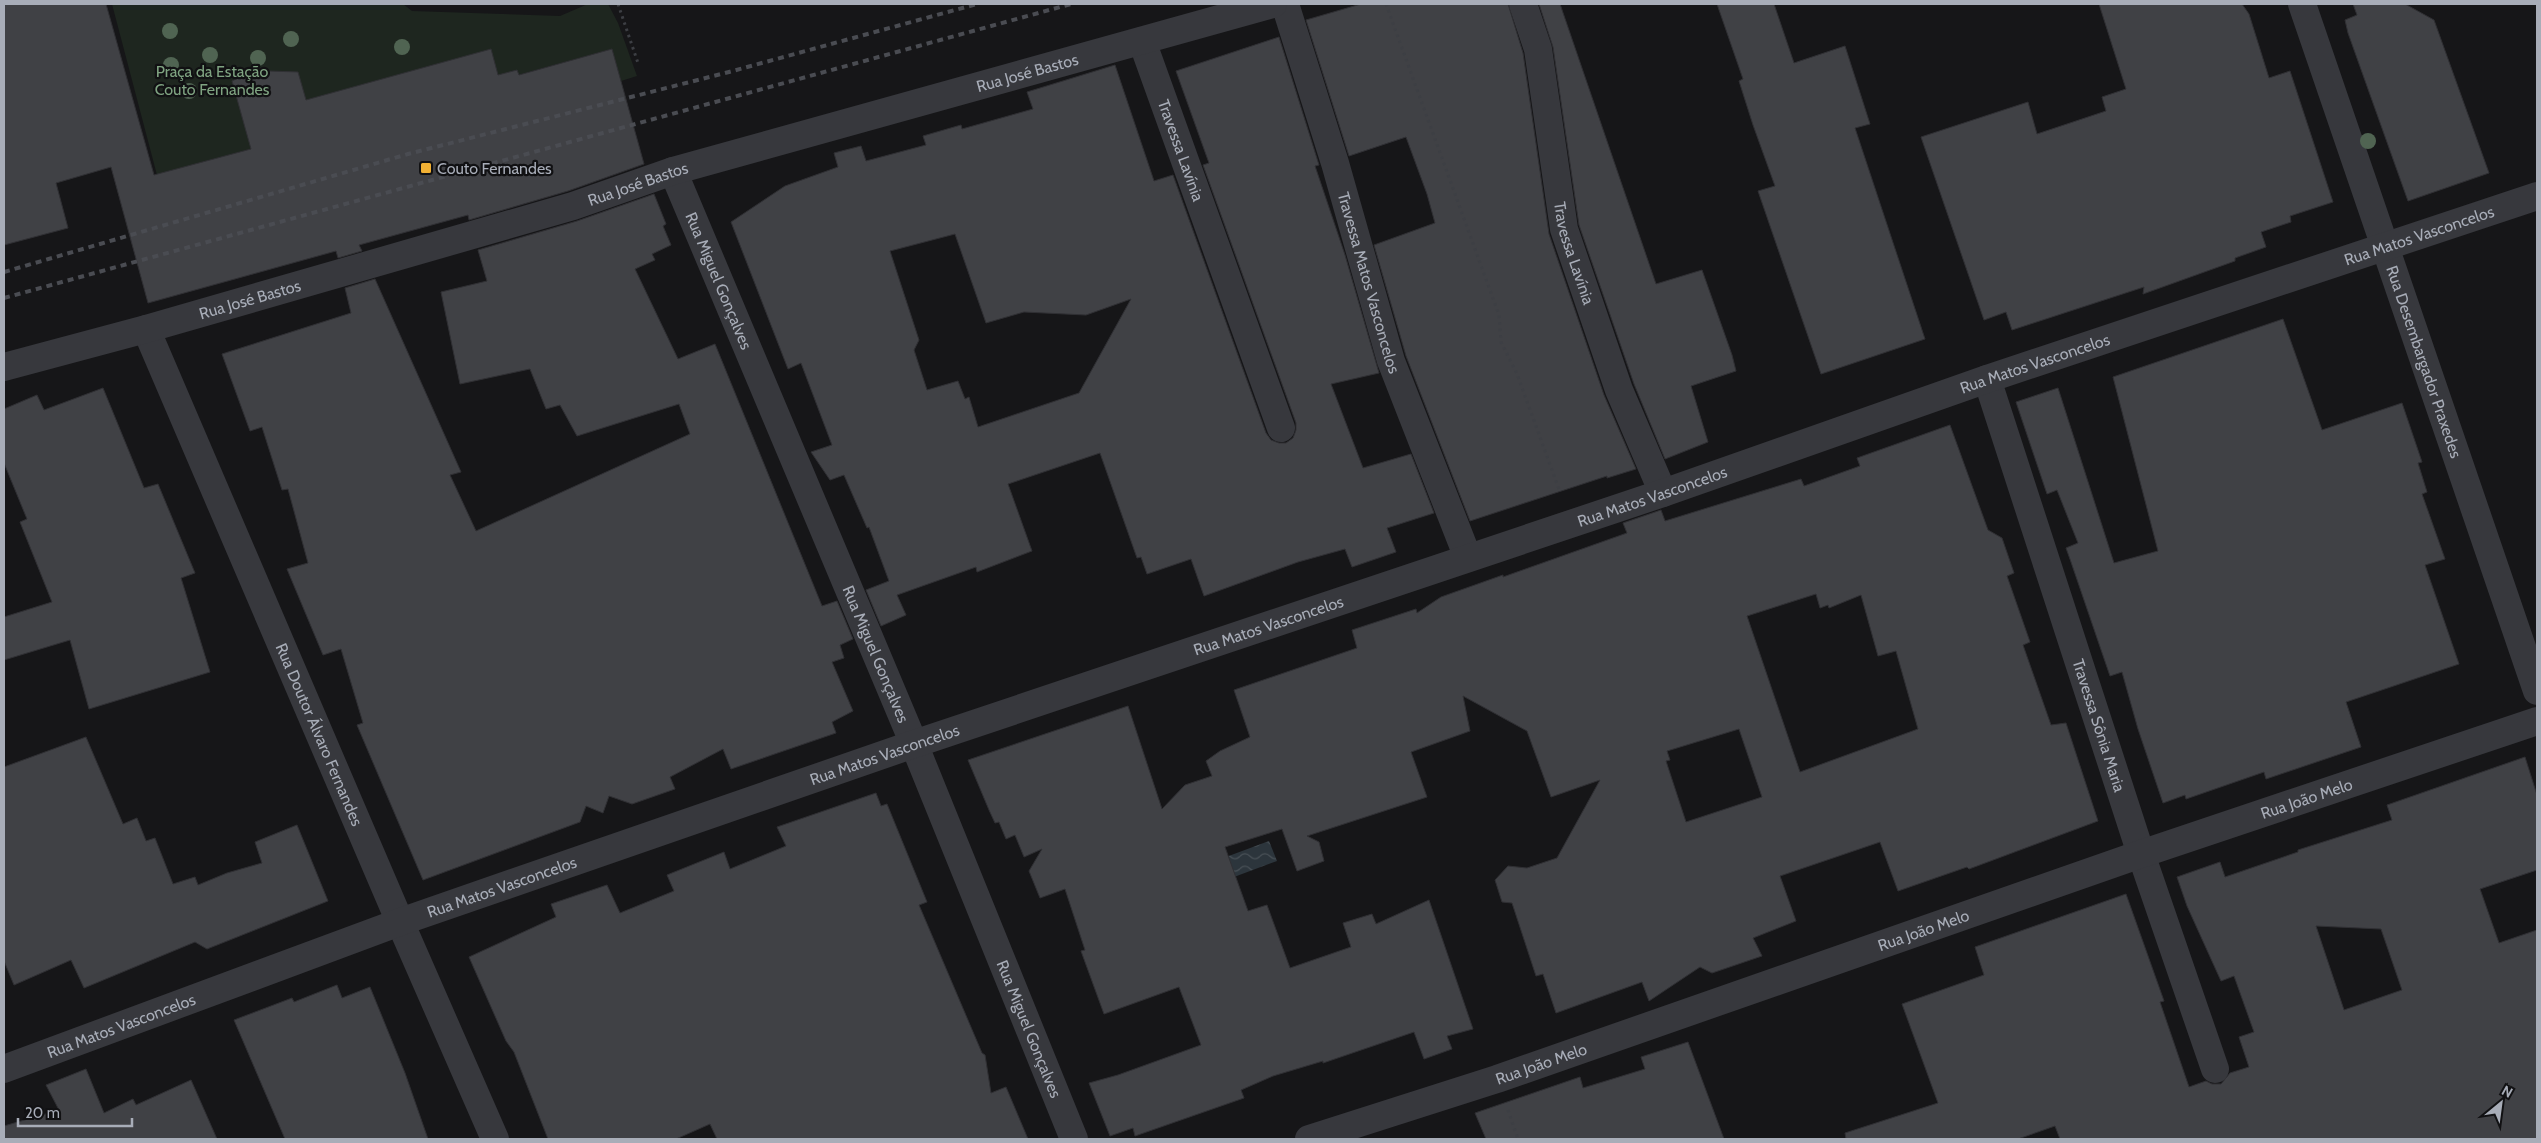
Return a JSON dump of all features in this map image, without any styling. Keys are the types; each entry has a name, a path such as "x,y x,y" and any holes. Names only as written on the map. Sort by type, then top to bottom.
{"street":[{"name":"Rua José Bastos","path":"4,367 146,329 573,206 673,171 1273,4"},
{"name":"Travessa Matos Vasconcelos","path":"1285,4 1335,163 1391,361 1468,558"},
{"name":"Travessa Lavínia","path":"1523,4 1538,49 1546,93 1564,228 1619,390 1663,493"},
{"name":"Rua Desembargador Praxedes","path":"2302,4 2537,690"},
{"name":"Travessa Lavínia","path":"1142,41 1282,428"},
{"name":"Rua Miguel Gonçalves","path":"673,171 914,744 1074,1139"},
{"name":"Rua Matos Vasconcelos","path":"4,1069 400,922 914,744 1663,493 1987,379 2537,196"},
{"name":"Rua Doutor Álvaro Fernandes","path":"146,329 495,1139"},
{"name":"Travessa Sônia Maria","path":"1987,379 2141,854 2216,1069"},
{"name":"Rua João Melo","path":"1308,1139 1497,1079 2141,854 2537,721"}],"path":[{"path":"618,4 638,63"},
{"path":"1386,4 1499,315 1501,342 1517,374 1572,523"}],"green space":[{"name":"Praça da Estação Couto Fernandes","path":"112,4 403,4 412,11 560,16 588,4 608,4 618,23 637,76 621,81 612,49 157,175"}],"water":[{"path":"1269,841 1277,861 1234,877 1226,857"}],"building":[{"name":"Couto Fernandes","path":"4,4 106,4 154,175 251,149 232,81 244,75 269,71 298,72 306,100 491,49 498,75 517,70 519,75 612,49 644,164 568,191 469,220 468,215 359,245 362,251 338,258 336,251 148,303 111,167 56,183 68,228 4,245"},
{"path":"1361,4 1508,4 1523,53 1549,234 1604,395 1636,469 1607,478 1607,476 1470,521 1406,356 1374,245 1435,223 1427,194 1406,137 1349,156 1306,20"},
{"path":"1539,4 1560,4 1656,284 1702,270 1732,355 1736,371 1691,386 1708,442 1665,459 1634,384 1579,225 1553,47"},
{"path":"1717,4 1774,4 1794,63 1845,46 1870,124 1855,128 1925,339 1821,374 1758,191 1775,186 1753,125 1739,81 1743,79"},
{"path":"2099,4 2242,4 2249,14 2269,78 2290,71 2333,202 2290,216 2291,222 2261,232 2266,247 2235,258 2235,261 2143,294 2144,287 2012,330 2006,312 1984,320 1921,137 2028,102 2037,134 2106,111 2102,97 2126,89"},
{"path":"2353,4 2405,4 2434,20 2489,173 2408,201 2348,33 2345,20 2357,15"},
{"path":"1279,37 1319,165 1315,166 1345,255 1379,373 1331,384 1363,468 1411,454 1434,513 1387,528 1396,552 1352,567 1345,549 1298,562 1204,596 1191,559 1147,574 1141,557 1137,558 1100,453 1008,484 1032,551 977,572 976,567 897,595 906,615 881,626 866,590 889,581 869,527 867,528 844,475 830,480 811,452 832,445 801,363 788,369 731,222 785,186 838,167 834,153 861,146 866,161 926,145 923,136 961,125 962,129 1033,109 1027,92 1115,65 1154,181 1173,175 1266,433 1271,440 1286,443 1293,438 1296,423 1203,165 1209,163 1176,71","holes":["955,234 986,323 1024,312 1086,315 1131,299 1079,393 978,427 969,397 965,399 958,381 927,390 914,350 919,340 890,251"]},
{"path":"654,194 666,224 663,226 671,245 652,254 655,260 635,269 678,359 715,344 822,606 837,601 853,639 840,645 844,658 832,662 853,711 832,722 836,733 731,769 723,749 670,777 675,789 632,804 609,796 603,813 586,806 580,822 423,880 357,725 363,723 341,649 323,655 287,569 308,563 288,489 282,490 262,427 250,431 222,354 351,313 345,288 375,279 461,472 450,475 476,531 690,434 679,404 577,436 560,405 546,409 530,369 460,384 441,292 487,281 478,250 577,221"},
{"path":"2283,319 2322,430 2402,403 2422,462 2418,463 2427,492 2422,494 2445,559 2425,565 2459,664 2346,702 2361,747 2266,779 2264,772 2186,799 2185,795 2163,803 2138,729 2122,672 2110,676 2066,548 2078,543 2057,490 2047,494 2016,402 2058,388 2114,563 2158,551 2113,377"},
{"path":"103,388 144,488 158,484 195,573 181,578 210,672 89,709 70,640 4,660 4,617 52,602 20,522 27,519 4,463 4,409 37,395 44,410"},
{"path":"1950,425 1988,530 2002,538 2014,573 2007,576 2030,642 2023,645 2051,725 2066,723 2098,821 1969,869 1967,867 1898,891 1880,842 1780,876 1796,921 1753,938 1762,956 1712,973 1700,967 1649,1001 1642,982 1556,1013 1543,974 1536,976 1512,903 1502,902 1495,880 1508,866 1527,868 1557,858 1600,780 1551,797 1527,731 1463,696 1470,731 1411,752 1427,797 1307,836 1319,842 1324,861 1297,871 1282,829 1225,847 1248,911 1267,905 1290,968 1351,947 1343,923 1372,914 1376,924 1429,900 1473,1029 1447,1036 1452,1049 1424,1059 1414,1032 1323,1063 1323,1061 1273,1076 1241,1090 1244,1098 1135,1136 1133,1128 1110,1136 1089,1083 1118,1075 1201,1045 1179,987 1104,1014 1081,951 1085,950 1065,889 1040,898 1029,871 1042,849 1024,857 1015,835 1006,839 999,822 995,823 968,760 1128,706 1162,809 1185,785 1212,776 1206,761 1220,751 1250,737 1234,690 1357,648 1352,630 1416,609 1417,613 1441,597 1627,533 1623,523 1661,510 1665,521 1801,479 1804,486 1860,466 1857,458","holes":["1816,594 1820,608 1828,605 1829,608 1861,595 1878,656 1896,651 1918,729 1800,772 1747,616","1739,729 1762,797 1686,822 1666,761 1670,760 1667,751"]},
{"path":"86,737 123,824 137,818 146,841 155,838 173,884 195,877 198,885 227,873 262,863 255,842 297,825 328,901 207,949 195,942 84,988 71,960 14,985 4,961 4,767"},
{"path":"2525,757 2537,795 2537,870 2480,889 2499,943 2537,930 2537,1139 2060,1139 2055,1126 2018,1139 1846,1139 1845,1133 1938,1103 1902,1004 1984,975 1975,947 2126,894 2164,1001 2160,1002 2189,1087 2206,1081 2212,1084 2221,1084 2230,1073 2249,1067 2239,1037 2254,1032 2234,976 2221,981 2187,906 2177,877 2220,862 2225,877 2298,852 2298,850 2392,820 2387,805","holes":["2316,926 2381,929 2402,990 2344,1010"]},
{"path":"876,793 881,806 887,804 927,902 919,905 982,1053 985,1055 991,1093 1006,1087 1028,1139 717,1139 710,1124 676,1139 548,1139 514,1052 506,1041 469,957 556,917 551,904 607,885 620,913 674,891 667,875 724,852 730,869 786,846 777,827"},
{"path":"337,985 342,998 370,987 405,1073 428,1139 285,1139 234,1020 292,998 294,1002"},
{"path":"1688,1042 1724,1139 1486,1139 1475,1113 1580,1077 1583,1088 1645,1069 1641,1057"},
{"path":"86,1069 104,1113 133,1099 136,1105 191,1080 217,1139 4,1139 4,1126 59,1110 46,1085"}],"railway":[{"path":"4,272 408,154 729,72 977,4"},
{"path":"4,298 1071,4"}],"place":[{"name":"Couto Fernandes","path":"426,168"}]}
